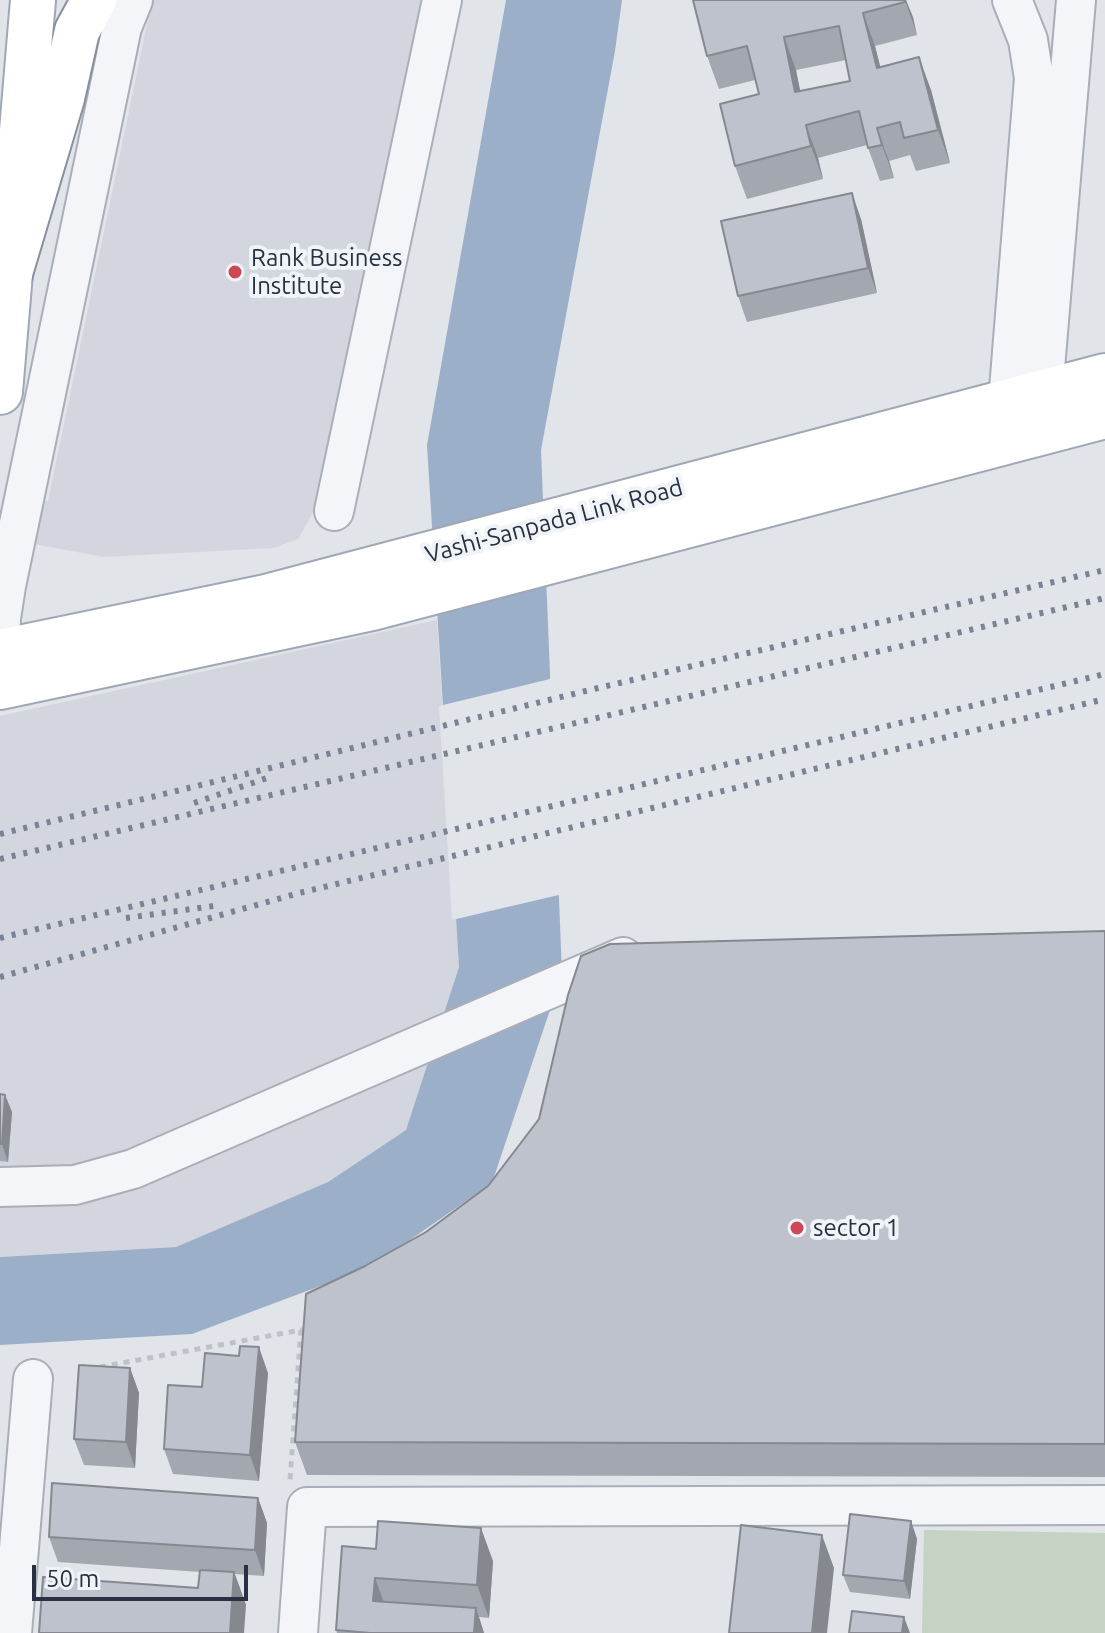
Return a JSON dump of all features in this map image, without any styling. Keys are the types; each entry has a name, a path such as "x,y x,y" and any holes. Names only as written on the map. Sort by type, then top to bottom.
{"main road":[{"path":"0,392 33,0"},
{"path":"10,273 62,98 77,31 94,0"},
{"name":"Vashi-Sanpada Link Road","path":"2,669 367,589 619,525 1029,416 1105,376"},
{"name":"Vashi-Sanpada Link Road","path":"1029,416 1105,416"}],"street":[{"path":"2,669 1,618 6,586 122,27 133,0"},
{"path":"334,511 442,0"},
{"path":"1012,0 1028,40 1034,78 1029,416"},
{"path":"1029,416 1076,0"},
{"path":"0,1187 23,1189 75,1185 133,1169 615,959 661,955"},
{"path":"12,1633 33,1379"},
{"path":"298,1633 307,1507 703,1490 1105,1505"}],"path":[{"path":"96,1368 301,1330 289,1494 307,1507"}],"shaded area":[{"path":"152,0 422,0 315,509 298,539 273,548 104,557 28,543 38,500 48,501"},
{"path":"437,620 459,967 406,1130 328,1182 176,1247 0,1257 0,716"}],"green space":[{"path":"924,1530 1105,1533 1105,1633 922,1633"}],"water":[{"path":"506,0 622,0 541,450 562,974 492,1183 371,1267 192,1334 0,1345 0,1257 176,1247 328,1182 406,1130 459,967 427,445"}],"pier":[{"path":"554,678 563,894 452,920 439,706"}],"building":[{"path":"693,0 905,0 863,13 877,68 919,57 938,130 904,138 900,122 877,128 882,145 868,148 859,111 806,125 811,146 735,166 720,104 759,94 747,46 707,56","holes":["839,26 850,81 795,92 784,37"]},
{"path":"852,193 868,268 738,296 721,221"},
{"name":"sector 1","path":"1105,931 1105,1444 295,1442 306,1294 426,1232 488,1186 539,1119 568,995 581,956 610,944"},
{"path":"0,1094 5,1095 2,1144 0,1144"},
{"path":"240,1346 259,1347 250,1455 164,1449 168,1385 202,1387 205,1353 239,1356"},
{"path":"79,1365 130,1368 126,1442 74,1439"},
{"path":"52,1483 258,1498 255,1550 49,1537"},
{"path":"850,1514 911,1521 904,1581 843,1575"},
{"path":"378,1521 481,1528 477,1585 375,1578 373,1601 476,1608 474,1633 336,1630 342,1546 376,1549"},
{"path":"741,1525 822,1535 812,1633 729,1633"},
{"path":"200,1570 234,1572 230,1633 39,1633 43,1577 198,1588"},
{"path":"852,1611 904,1617 902,1633 849,1633"}],"railway":[{"path":"0,834 598,688 1105,570"},
{"path":"0,859 1105,598"},
{"path":"0,938 1105,674"},
{"path":"0,977 299,893 1105,699"},
{"path":"194,803 270,777"},
{"path":"126,918 221,905"}],"place":[{"name":"Rank Business Institute","path":"235,272"},
{"name":"sector 1","path":"797,1228"}]}
